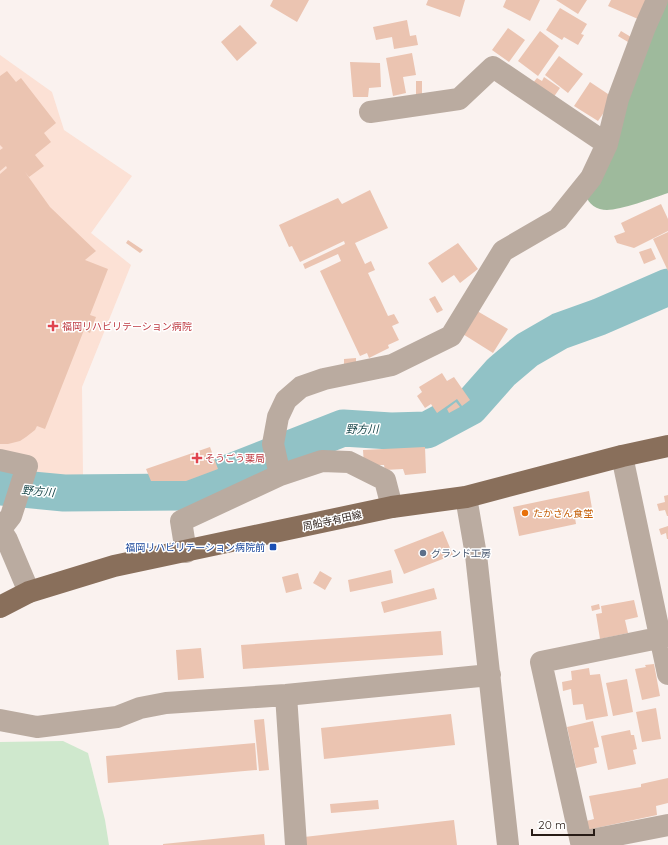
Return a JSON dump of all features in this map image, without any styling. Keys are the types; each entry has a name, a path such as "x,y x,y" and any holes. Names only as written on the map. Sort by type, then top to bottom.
{"main road":[{"name":"周船寺有田線","path":"0,607 29,592 114,566 186,552 392,507 466,497 622,456 668,446"}],"street":[{"path":"280,475 273,444 278,417 286,400 302,387 324,378 392,365 451,336 503,251 558,219 591,178 606,144 618,99 645,27 657,0"},
{"path":"370,112 459,99 493,67 606,144"},
{"path":"622,456 664,637 668,674"},
{"path":"0,460 27,466 4,525 7,540 29,592"},
{"path":"186,552 181,520 280,475 322,461 349,462 385,480 392,507"},
{"path":"466,497 476,555 508,845"},
{"path":"664,637 541,662 581,842 668,825"},
{"path":"0,720 37,726 117,716 140,708 166,703 286,695 490,675"},
{"path":"286,695 296,845"}],"shaded area":[{"name":"福岡リハビリテーション病院","path":"0,55 52,92 64,130 132,176 91,233 131,265 82,387 83,475 36,478 0,468"}],"green space":[{"path":"663,0 668,0 668,193 620,208 607,210 600,209 591,204 586,195"},
{"path":"63,741 88,753 105,820 109,845 0,845 0,742"}],"building":[{"path":"273,0 309,0 297,22 270,6"},
{"path":"428,0 465,0 460,17 426,5"},
{"path":"506,0 540,0 530,21 503,7"},
{"path":"556,0 587,0 578,14"},
{"path":"611,0 646,0 638,19 608,6"},
{"path":"560,8 587,24 581,34 584,35 578,45 564,37 562,40 546,30"},
{"path":"407,20 410,36 416,35 418,45 394,49 392,37 376,40 373,27"},
{"path":"240,25 257,43 237,61 221,42"},
{"path":"508,28 525,40 509,62 492,50"},
{"path":"540,31 559,46 538,76 518,61"},
{"path":"621,31 631,37 628,42 618,36"},
{"path":"412,53 416,75 403,77 406,93 393,96 386,58"},
{"path":"559,56 583,74 568,93 545,75"},
{"path":"350,62 380,63 381,87 369,88 368,97 353,97"},
{"name":"福岡リハビリテーション病院","path":"7,71 16,82 21,78 56,123 44,133 51,142 35,155 44,166 29,177 25,172 50,207 96,251 85,260 108,269 90,315 96,317 90,333 84,330 45,429 37,426 35,430 20,441 0,444 0,174 7,168 6,166 0,171 0,150 3,148 0,145 0,76"},
{"path":"544,77 560,88 553,98 532,84 537,78 542,81"},
{"path":"416,81 422,81 422,94 416,94"},
{"path":"590,82 614,98 598,121 574,106"},
{"path":"370,190 388,228 355,243 365,264 371,261 375,270 368,273 388,316 394,314 399,323 392,326 399,340 388,345 389,348 369,358 367,353 360,356 320,271 341,261 338,254 305,269 303,264 345,244 344,241 300,262 292,246 289,247 279,225 338,198 342,204"},
{"path":"661,204 668,219 668,231 634,248 617,243 614,236 625,232 621,223"},
{"path":"668,232 668,271 653,239"},
{"path":"128,240 143,250 140,253 126,243"},
{"path":"458,243 478,269 460,283 454,275 442,283 428,263"},
{"path":"651,248 656,259 644,264 639,252"},
{"path":"435,296 443,310 437,313 429,299"},
{"path":"472,308 508,329 493,353 458,331"},
{"path":"356,358 356,363 344,364 344,359"},
{"path":"442,373 447,381 454,377 470,400 462,406 457,399 437,413 431,404 425,408 417,396 422,392 419,387"},
{"path":"456,402 460,407 449,413 447,409"},
{"name":"そうごう薬局","path":"210,447 218,469 186,481 151,481 146,469"},
{"path":"425,447 426,473 405,475 403,469 385,470 384,465 364,465 363,450"},
{"path":"589,491 593,514 575,518 576,524 519,536 513,507"},
{"path":"668,495 667,516 665,510 659,511 657,504 665,502 664,496"},
{"path":"668,526 667,539 666,533 661,535 659,529"},
{"name":"グランド工房","path":"443,531 453,555 404,574 394,550"},
{"path":"391,570 393,583 350,592 348,580"},
{"path":"320,571 332,578 325,590 313,583"},
{"path":"298,573 302,589 286,593 282,577"},
{"path":"434,588 437,599 384,613 381,602"},
{"path":"634,600 638,617 625,620 628,633 600,639 596,614 602,613 601,606"},
{"path":"599,604 600,609 592,611 591,606"},
{"path":"441,631 443,655 243,669 241,645"},
{"path":"201,648 204,678 178,680 176,650"},
{"path":"654,664 660,696 642,700 635,669 646,667 645,665"},
{"path":"589,668 590,675 600,674 608,716 586,720 583,704 573,705 571,689 563,691 562,682 572,680 571,671"},
{"path":"627,679 633,712 613,716 606,683"},
{"path":"656,708 661,739 642,742 636,712"},
{"path":"451,714 455,745 324,759 321,728"},
{"path":"264,719 269,770 259,771 254,720"},
{"path":"593,721 599,747 594,748 597,763 576,768 567,727"},
{"path":"630,730 631,735 634,735 637,749 633,750 636,764 608,770 601,736"},
{"path":"255,743 257,770 108,783 106,756"},
{"path":"668,778 668,803 656,806 657,815 596,828 597,831 585,833 582,822 594,819 589,796 641,787 641,784"},
{"path":"378,800 379,809 331,813 330,804"},
{"path":"454,820 457,845 304,845 304,837"},
{"path":"264,834 265,845 163,845 163,844"}],"waterway":[{"name":"野方川","path":"0,487 64,493 180,492 343,428 391,431 427,430 470,407 501,372 527,350 560,331 599,317 668,287"}],"place":[{"name":"福岡リハビリテーション病院","path":"53,326"},
{"name":"そうごう薬局","path":"197,458"},
{"name":"たかさん食堂","path":"525,513"},
{"name":"福岡リハビリテーション病院前","path":"273,547"},
{"name":"グランド工房","path":"423,553"}]}
